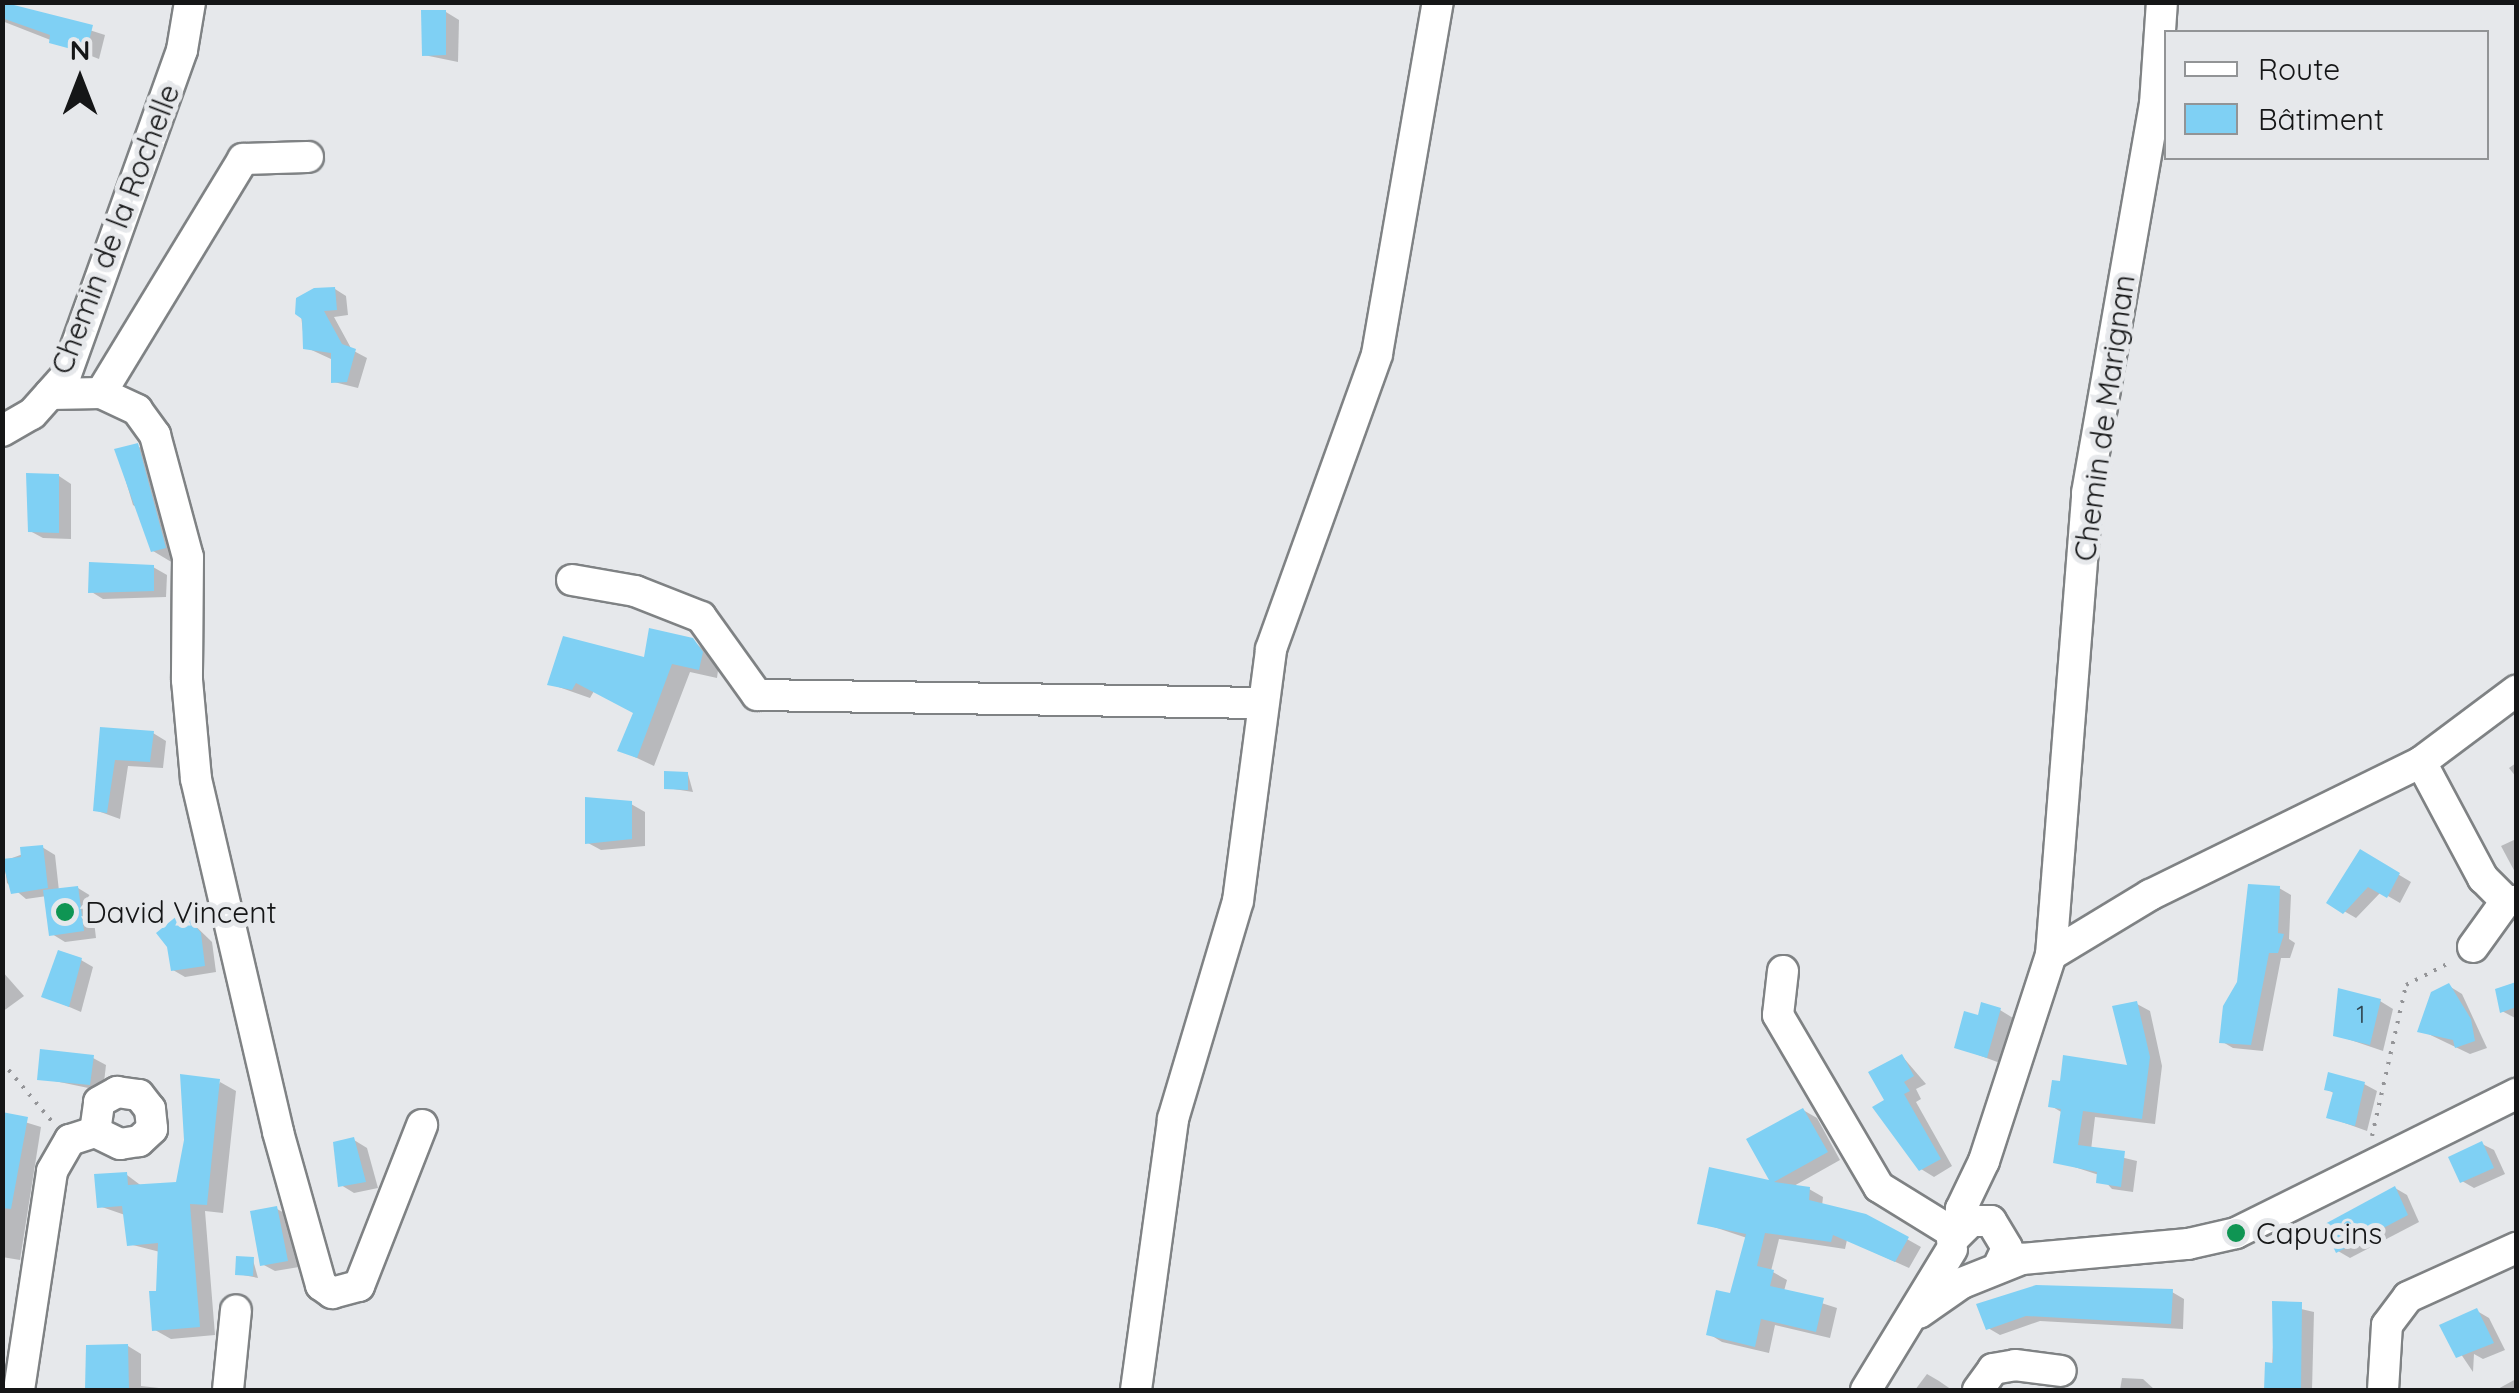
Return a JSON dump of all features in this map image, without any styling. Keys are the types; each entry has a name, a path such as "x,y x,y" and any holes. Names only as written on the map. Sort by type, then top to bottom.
{"street":[{"name":"Chemin de la Rochelle","path":"2,431 32,414 65,377 182,50 190,2"},
{"path":"1136,1390 1173,1119 1238,901 1257,788 1261,703 1284,601 1377,354 1438,2"},
{"name":"Chemin de Marignan","path":"1973,1233 1984,1161 2051,956 2087,494 2155,104 2162,2"},
{"path":"101,394 243,159 308,157"},
{"path":"50,394 101,394 137,410 155,435 188,557 187,680 196,780 278,1132 321,1285 332,1293 359,1286 422,1125"},
{"path":"572,580 635,591 701,618 757,695 1261,703"},
{"path":"2051,956 2150,895 2420,762 2516,691"},
{"path":"2420,762 2483,878 2512,902 2473,947"},
{"path":"1783,971 1778,1015 1879,1188 1973,1233 2055,1251 2143,1250 2223,1237 2516,1094"},
{"path":"19,1390 52,1171 82,1136 99,1102 117,1092 139,1096 150,1110"},
{"path":"1973,1233 1988,1271"},
{"path":"1973,1233 1958,1265 1988,1271"},
{"path":"1866,1390 1973,1233"},
{"path":"2383,1390 2387,1325 2408,1296 2516,1248"},
{"path":"1919,1313 1988,1271 2055,1251"},
{"path":"228,1390 236,1310"},
{"path":"1978,1390 1993,1369 2061,1371"}],"path":[{"path":"2382,1158 2373,1122 2406,985 2473,947"},
{"path":"2,1062 82,1136"}],"building":[{"path":"2,2 93,25 86,53 49,43 50,35 2,18"},
{"path":"421,10 446,10 446,55 422,56"},
{"path":"335,287 337,310 324,311 342,344 356,349 347,382 331,383 331,353 303,349 302,319 295,314 296,298 314,288"},
{"path":"138,443 166,548 151,552 114,449"},
{"path":"26,473 59,474 59,533 28,532"},
{"path":"89,562 154,565 154,591 88,593"},
{"path":"649,628 693,638 703,652 699,670 672,664 637,758 617,751 633,713 576,683 572,690 547,685 563,636 644,657"},
{"path":"100,727 154,731 150,762 115,760 107,813 93,811"},
{"path":"664,771 688,772 688,790 664,789"},
{"path":"585,797 632,801 632,839 585,844"},
{"path":"43,845 48,888 11,894 2,859 21,857 20,847"},
{"path":"2360,849 2400,873 2387,898 2368,887 2343,914 2326,903"},
{"path":"2248,884 2280,886 2278,933 2284,934 2278,953 2269,953 2251,1045 2219,1043 2223,1006 2237,982"},
{"path":"78,886 84,931 49,936 43,890"},
{"path":"183,911 201,933 205,966 171,971 167,947 156,933"},
{"path":"58,950 82,958 69,1007 41,997"},
{"path":"2516,982 2516,1007 2500,1013 2495,989"},
{"path":"2449,983 2471,1019 2475,1041 2455,1048 2453,1040 2417,1032 2431,992"},
{"path":"2338,988 2381,999 2370,1045 2333,1036"},
{"path":"2137,1001 2150,1057 2142,1119 2083,1111 2078,1145 2125,1151 2121,1187 2096,1183 2097,1172 2053,1163 2061,1109 2048,1107 2052,1080 2060,1081 2063,1055 2127,1065 2112,1006"},
{"path":"1981,1002 2001,1008 1987,1058 1954,1048 1964,1011 1978,1015"},
{"path":"40,1049 94,1055 90,1085 37,1080"},
{"path":"1902,1054 1914,1076 1904,1082 1910,1091 1904,1094 1941,1159 1919,1171 1872,1107 1884,1100 1868,1072"},
{"path":"2328,1072 2365,1082 2355,1126 2326,1118 2333,1092 2324,1090"},
{"path":"180,1074 220,1079 207,1205 190,1204 200,1327 152,1331 149,1291 156,1291 158,1243 127,1246 122,1206 97,1208 94,1174 127,1172 128,1185 176,1182 184,1140"},
{"path":"1803,1108 1828,1152 1774,1182 1810,1187 1809,1200 1866,1214 1909,1237 1895,1262 1833,1235 1831,1242 1765,1233 1757,1266 1774,1270 1770,1286 1824,1298 1816,1332 1761,1319 1755,1347 1706,1335 1716,1290 1730,1293 1746,1234 1697,1224 1709,1167 1769,1180 1746,1139"},
{"path":"2,1112 28,1117 11,1209 2,1208"},
{"path":"354,1137 366,1182 338,1187 333,1142"},
{"path":"2482,1141 2494,1168 2460,1183 2448,1157"},
{"path":"2395,1186 2408,1215 2336,1253 2323,1225"},
{"path":"277,1206 288,1261 260,1266 250,1211"},
{"path":"236,1256 254,1257 253,1276 235,1275"},
{"path":"2036,1285 2173,1289 2171,1324 2026,1316 1986,1330 1976,1304"},
{"path":"2272,1301 2302,1302 2301,1390 2264,1390 2265,1362 2273,1363"},
{"path":"2477,1308 2494,1343 2456,1358 2439,1325"},
{"path":"128,1344 129,1390 85,1390 86,1345"}],"place":[{"name":"David Vincent","path":"65,912"},
{"name":"Capucins","path":"2236,1233"}]}
